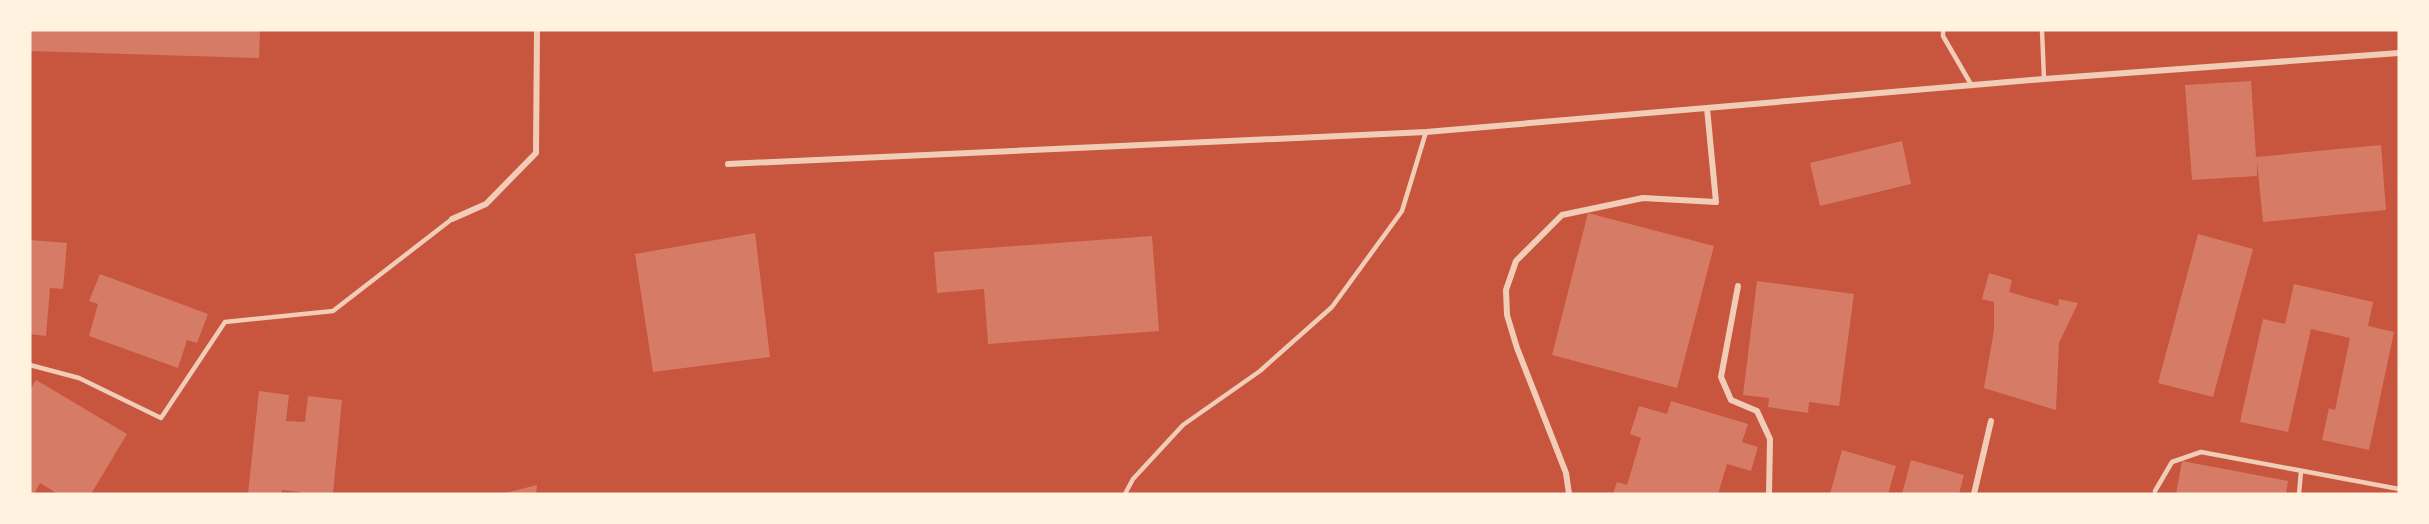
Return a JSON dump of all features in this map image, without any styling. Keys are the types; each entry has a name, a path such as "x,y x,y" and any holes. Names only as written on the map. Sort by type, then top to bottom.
{"street":[{"path":"452,219 486,204 536,153 537,30"},
{"path":"728,164 1426,132 2044,80 2399,53"},
{"path":"1569,494 1566,473 1517,348 1507,315 1506,290 1516,261 1562,215 1642,198 1716,202 1707,108"},
{"path":"1738,286 1721,377 1731,400 1757,411 1770,439 1769,494"},
{"path":"1974,494 1991,421"}],"lane":[{"path":"1943,30 1943,36 1972,86"},
{"path":"2042,30 2044,80"},
{"path":"1125,494 1133,479 1183,425 1260,371 1332,307 1402,211 1426,132"},
{"path":"30,365 79,378 161,418 225,322 333,311 452,219"},
{"path":"2155,491 2172,462 2201,452 2399,489"},
{"path":"2299,494 2301,471"}],"building":[{"path":"30,30 260,30 259,58 30,51"},
{"path":"2251,81 2256,157 2381,145 2386,210 2263,222 2257,161 2257,176 2192,180 2185,85"},
{"path":"1902,141 1911,184 1820,206 1810,163"},
{"path":"1588,213 1714,246 1677,388 1552,355"},
{"path":"755,233 770,357 653,372 635,254"},
{"path":"2198,234 2253,249 2213,397 2158,383"},
{"path":"1152,236 1159,331 988,344 984,289 937,293 934,252"},
{"path":"30,240 67,243 63,289 50,288 46,336 30,334"},
{"path":"1989,273 2012,280 2009,292 2058,306 2059,299 2078,303 2059,343 2056,410 1984,388 1994,330 1994,302 1982,299"},
{"path":"100,274 208,314 197,343 187,340 178,368 89,336 98,304 89,301"},
{"path":"1757,281 1854,294 1839,406 1809,402 1808,413 1768,407 1769,398 1743,395"},
{"path":"2294,284 2373,302 2368,326 2394,332 2369,450 2322,440 2329,408 2335,410 2350,338 2311,329 2288,432 2240,422 2263,319 2285,324"},
{"path":"36,380 127,434 91,494 58,494 40,483 34,494 30,494 30,390"},
{"path":"259,391 289,395 286,421 305,422 308,396 342,400 333,494 300,494 301,492 282,490 281,494 248,494"},
{"path":"1671,401 1748,424 1742,442 1758,447 1751,471 1727,464 1718,494 1613,494 1617,482 1627,485 1641,438 1630,434 1639,406 1667,414"},
{"path":"1842,450 1896,466 1888,494 1830,494"},
{"path":"1911,460 1964,475 1959,494 1902,494"},
{"path":"2182,461 2288,481 2286,494 2176,494"},
{"path":"537,485 536,494 505,494 505,493"}]}
